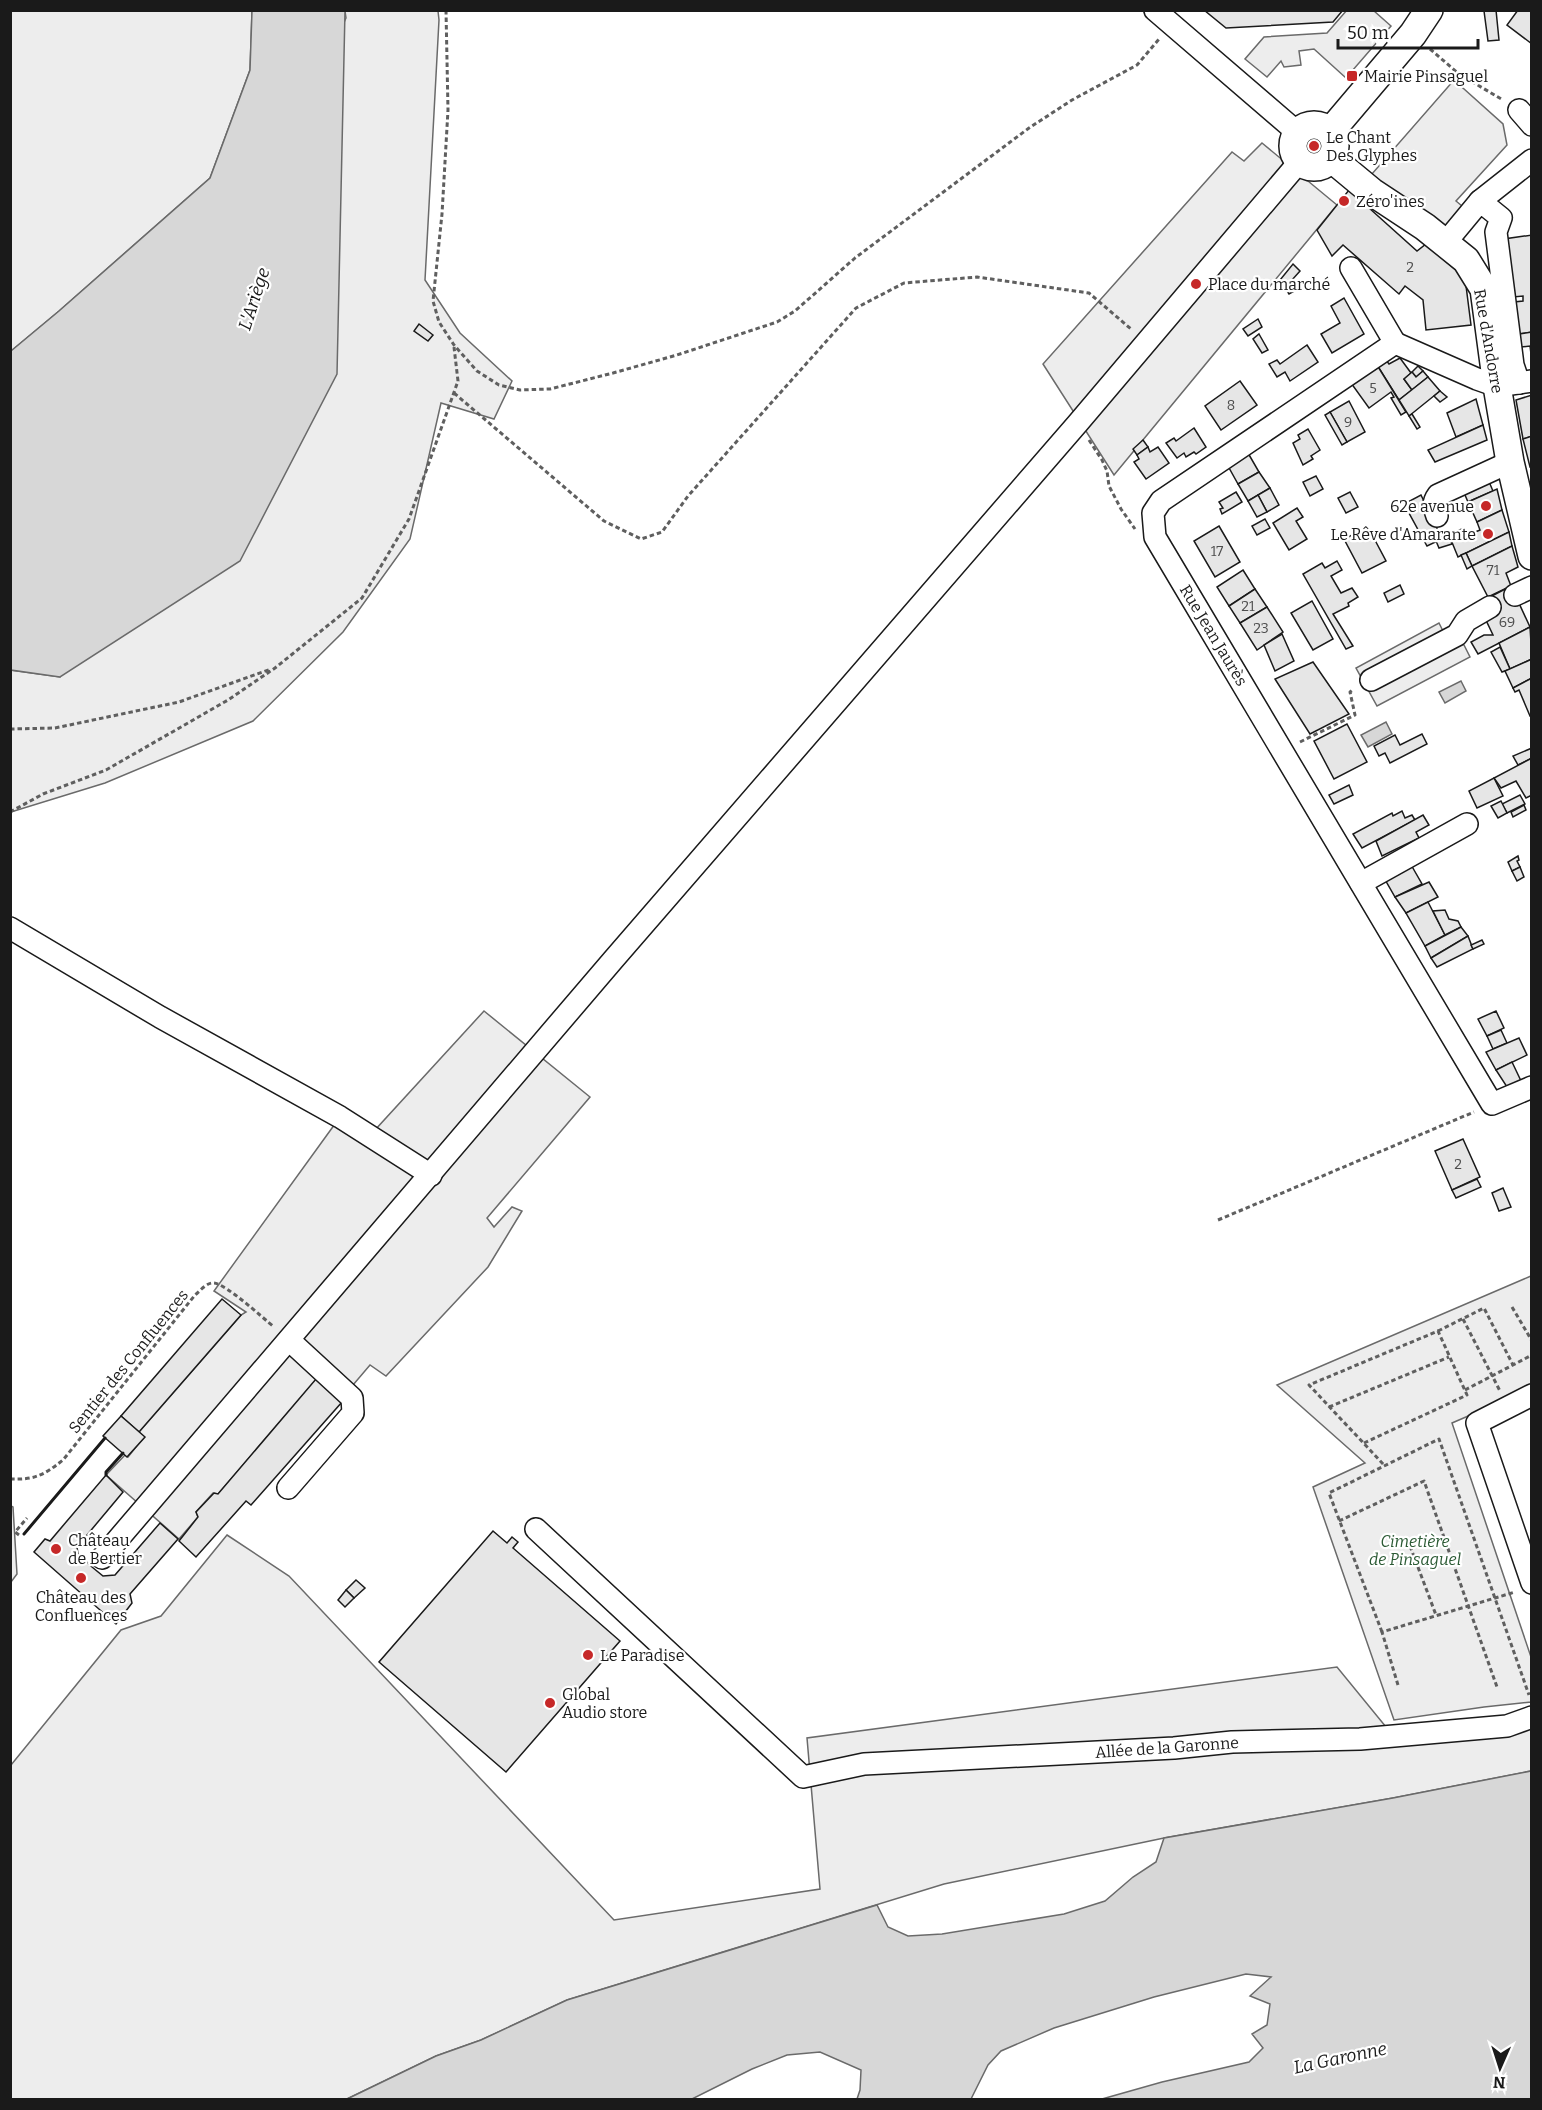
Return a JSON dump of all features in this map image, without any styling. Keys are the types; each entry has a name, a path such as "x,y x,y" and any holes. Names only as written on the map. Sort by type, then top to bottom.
{"main road":[{"path":"1331,145 1319,126 1313,125 1298,133 1294,151 1300,161 1310,166 1322,166 1331,145 1430,10"},
{"name":"Rue d'Andorre","path":"1331,145 1372,192 1446,242 1466,260 1484,289 1516,383 1510,462 1532,556"}],"street":[{"path":"1155,10 1298,133"},
{"path":"1446,242 1480,201 1532,160"},
{"path":"102,1558 1078,423 1300,161"},
{"path":"1351,268 1395,343 1477,380 1516,383 1496,232 1501,218 1480,201"},
{"path":"1155,537 1153,513 1161,501 1395,343"},
{"path":"1437,516 1434,500 1438,495 1510,462"},
{"name":"Rue Jean Jaurès","path":"1155,537 1492,1104"},
{"path":"1371,680 1457,635 1466,621 1490,607"},
{"path":"1361,883 1467,824"},
{"path":"10,928 160,1017 340,1117 431,1174"},
{"path":"1492,1104 1532,1087"},
{"path":"288,1488 353,1413 352,1398 289,1340"},
{"path":"1527,1586 1477,1423 1532,1395"},
{"name":"Allée de la Garonne","path":"536,1528 802,1777 864,1764 1174,1748 1232,1742 1360,1739 1508,1726 1532,1717"}],"path":[{"path":"446,10 448,110 442,214 433,301 439,322 454,345 477,371 499,386 519,390 550,389 677,356 777,322 804,303 855,258 1029,128 1072,100 1137,65 1171,26"},
{"path":"1413,34 1459,74 1525,117"},
{"path":"454,393 604,521 641,539 662,532 688,496 856,308 904,283 977,277 1089,292 1146,343"},
{"path":"10,812 43,794 106,770 228,700 275,668 362,598 410,519 458,381 454,345"},
{"path":"1078,423 1102,460 1107,471 1109,486 1136,532 1155,537"},
{"path":"10,729 55,728 178,702 275,668"},
{"path":"1283,751 1355,715 1350,692 1371,680"},
{"path":"1218,1220 1492,1104"},
{"name":"Sentier des Confluences","path":"10,1479 27,1479 44,1475 63,1460 195,1295 208,1284 216,1282 230,1291 289,1340"},
{"path":"1512,1307 1532,1341"},
{"path":"1385,1466 1309,1385 1438,1331 1484,1308 1513,1365"},
{"path":"1463,1319 1501,1393"},
{"path":"1364,1443 1467,1395 1438,1331"},
{"path":"1465,1390 1532,1355"},
{"path":"1329,1407 1449,1356"},
{"path":"1398,1685 1382,1632 1329,1493 1439,1439 1529,1695"},
{"path":"1340,1521 1424,1482 1497,1687"},
{"path":"19,1535 15,1532 27,1518"},
{"path":"1410,1546 1436,1615"},
{"path":"1382,1632 1527,1586"}],"shaded area":[{"path":"1347,10 1374,11 1391,26 1346,78 1314,49 1299,51 1301,65 1284,67 1281,61 1267,77 1245,59 1264,37 1327,33"},
{"path":"11,11 252,11 250,70 210,178 11,351"},
{"path":"345,11 438,11 425,280 460,333 512,381 494,419 441,403 410,539 343,632 253,721 105,783 11,812 10,670 60,677 346,18"},
{"path":"1454,80 1503,124 1507,145 1456,201 1468,211 1451,230 1371,175"},
{"name":"Place du marché","path":"1262,143 1337,205 1114,475 1043,364 1232,152 1244,161"},
{"path":"1439,623 1446,637 1464,645 1470,657 1377,706 1356,668"},
{"path":"484,1011 590,1097 487,1218 494,1227 512,1207 522,1211 488,1267 386,1376 370,1365 353,1385 294,1343 317,1379 218,1494 213,1493 196,1512 198,1517 179,1539 106,1475 125,1455 128,1457 144,1437 139,1432 246,1312 214,1291 340,1117 374,1131"},
{"name":"Cimetière de Pinsaguel","path":"1531,1276 1531,1389 1452,1423 1531,1657 1531,1702 1394,1720 1313,1487 1365,1463 1277,1385"},
{"path":"11,1506 13,1507 17,1574 11,1582"},
{"path":"227,1535 289,1576 614,1920 820,1889 807,1738 1337,1667 1386,1727 1531,1713 1531,1771 1164,1838 944,1884 567,2000 481,2040 436,2056 347,2099 11,2100 11,1765 121,1630 161,1616"}],"water":[{"name":"L'Ariège","path":"252,11 345,11 337,374 240,561 60,677 11,670 11,351 210,178 250,70"},
{"path":"1461,681 1466,691 1445,703 1439,692"},
{"path":"1386,722 1392,734 1368,747 1361,735"},
{"name":"La Garonne","path":"1531,1771 1531,2099 1102,2099 1162,2082 1249,2062 1263,2048 1252,2034 1267,2025 1270,2004 1250,1996 1271,1977 1246,1974 1154,1997 1054,2028 1001,2051 988,2065 971,2099 857,2099 861,2070 820,2052 787,2055 752,2069 692,2099 347,2099 436,2056 481,2040 567,2000 877,1905 888,1927 908,1936 942,1934 1064,1914 1105,1901 1133,1877 1156,1862 1164,1838"}],"building":[{"path":"1204,10 1343,10 1333,22 1226,28"},
{"path":"1496,10 1499,40 1488,41 1484,11"},
{"path":"1518,10 1532,10 1532,44 1507,25"},
{"path":"1349,190 1417,251 1426,244 1465,278 1471,325 1426,330 1423,300 1405,286 1399,294 1343,245 1332,256 1317,230"},
{"path":"1532,235 1532,332 1519,334 1514,302 1523,301 1523,296 1513,297 1504,239"},
{"path":"1293,264 1300,271 1291,281 1296,290 1289,294 1280,280"},
{"path":"1344,298 1364,334 1332,353 1321,334 1340,323 1331,306"},
{"path":"1258,319 1262,327 1248,336 1243,329"},
{"path":"419,324 433,335 428,341 414,331"},
{"path":"1532,332 1531,354 1530,346 1521,347 1519,334"},
{"path":"1259,334 1268,350 1262,353 1253,339"},
{"path":"1307,345 1318,362 1290,381 1285,372 1277,377 1269,364 1277,360 1280,364"},
{"path":"1400,358 1411,373 1404,379 1412,390 1399,400 1377,365 1386,360 1389,364"},
{"path":"1377,365 1406,412 1401,415 1391,398 1394,397 1391,392 1369,408 1351,383"},
{"path":"1418,366 1423,371 1416,377 1412,372"},
{"path":"1423,371 1428,377 1412,390 1404,379 1412,372 1416,377"},
{"path":"1428,377 1440,391 1409,416 1399,400"},
{"path":"1240,381 1257,405 1221,430 1205,406"},
{"path":"1440,391 1447,397 1440,402 1434,396"},
{"path":"1532,395 1532,436 1523,439 1516,400"},
{"path":"1476,399 1483,425 1456,437 1447,413"},
{"path":"1349,401 1365,432 1347,442 1330,412"},
{"path":"1330,412 1347,442 1342,445 1325,415"},
{"path":"1412,414 1420,427 1417,429 1409,416"},
{"path":"1483,425 1487,440 1435,462 1428,450"},
{"path":"1194,428 1206,447 1196,454 1194,452 1186,457 1184,453 1177,458 1166,443 1174,438 1176,441"},
{"path":"1308,429 1320,450 1311,456 1313,459 1303,465 1293,443 1300,439 1298,435"},
{"path":"1532,436 1532,466 1530,467 1523,439"},
{"path":"1143,440 1148,447 1137,455 1133,449"},
{"path":"1148,447 1150,452 1158,447 1169,463 1146,479 1134,462 1139,459 1137,455"},
{"path":"1248,453 1259,472 1238,484 1228,466"},
{"path":"1259,472 1270,488 1248,501 1238,484"},
{"path":"1316,476 1323,489 1310,496 1303,482"},
{"path":"1487,477 1493,491 1468,502 1462,488"},
{"path":"1270,488 1279,505 1267,512 1258,495"},
{"name":"62e avenue","path":"1497,489 1502,510 1477,522 1468,502"},
{"path":"1236,492 1242,502 1222,514 1220,509 1223,508 1219,502"},
{"path":"1350,492 1358,507 1346,513 1338,498"},
{"path":"1258,495 1267,512 1257,517 1248,501"},
{"path":"1421,495 1442,539 1427,546 1404,504"},
{"path":"1297,508 1303,517 1296,521 1307,539 1289,550 1273,523"},
{"name":"Le Rêve d'Amarante","path":"1502,510 1509,532 1458,557 1449,535 1464,528 1468,535 1480,530 1477,522"},
{"path":"1265,519 1270,528 1257,535 1252,526"},
{"path":"1219,526 1240,562 1215,577 1194,541"},
{"path":"1368,527 1386,561 1362,573 1344,539"},
{"path":"1509,532 1512,546 1472,566 1466,553"},
{"path":"1449,535 1452,544 1439,548 1436,541"},
{"path":"1512,546 1518,567 1506,573 1511,586 1488,597 1472,566"},
{"path":"1466,553 1472,566 1467,569 1461,555"},
{"path":"1337,561 1342,570 1331,576 1341,593 1352,588 1358,597 1348,603 1349,606 1333,614 1353,646 1346,649 1303,574 1322,563 1325,568"},
{"path":"1243,570 1255,589 1229,606 1217,587"},
{"path":"1400,585 1404,594 1388,602 1384,593"},
{"path":"1511,586 1530,627 1478,654 1471,642 1484,635 1493,635 1484,616 1486,599"},
{"path":"1255,589 1267,607 1240,623 1229,606"},
{"path":"1312,601 1333,639 1313,650 1291,613"},
{"path":"1267,607 1283,632 1257,650 1240,623"},
{"path":"1530,627 1532,659 1510,669 1499,643"},
{"path":"1282,634 1294,661 1275,671 1264,645"},
{"path":"1500,647 1510,669 1502,672 1491,652"},
{"path":"1532,659 1532,678 1513,688 1505,671"},
{"path":"1313,662 1349,714 1310,734 1275,679"},
{"path":"1532,678 1532,715 1530,716 1519,690 1515,692 1513,688"},
{"path":"1347,724 1367,762 1334,779 1314,741"},
{"path":"1422,734 1427,744 1390,763 1385,753 1379,756 1374,746 1395,735 1400,745"},
{"path":"1532,748 1532,758 1518,765 1513,756"},
{"path":"1532,758 1532,795 1526,798 1516,781 1501,788 1494,778"},
{"path":"1494,778 1503,796 1477,808 1469,791"},
{"path":"1349,785 1353,795 1334,804 1329,795"},
{"path":"1520,795 1525,804 1507,813 1502,804"},
{"path":"1501,801 1507,813 1498,818 1491,806"},
{"path":"1524,805 1526,810 1513,817 1511,812"},
{"path":"1402,811 1405,818 1412,815 1415,820 1362,848 1353,834 1392,813 1393,816"},
{"path":"1423,815 1429,825 1416,832 1419,838 1382,856 1376,841"},
{"path":"1518,856 1517,861 1520,867 1512,871 1508,862"},
{"path":"1410,863 1422,884 1395,897 1383,876"},
{"path":"1520,867 1524,877 1517,881 1512,871"},
{"path":"1429,882 1438,897 1406,913 1395,897"},
{"path":"1428,902 1445,935 1425,946 1406,913"},
{"path":"1445,910 1449,919 1458,921 1461,927 1445,935 1433,911"},
{"path":"1461,927 1468,936 1431,958 1425,946"},
{"path":"1468,936 1473,949 1437,967 1431,958"},
{"path":"1482,940 1484,944 1473,949 1471,945"},
{"path":"1496,1011 1504,1028 1487,1036 1478,1019"},
{"path":"1501,1030 1507,1043 1493,1049 1487,1036"},
{"path":"1519,1038 1527,1055 1496,1070 1486,1052"},
{"path":"1512,1062 1522,1083 1507,1087 1496,1070"},
{"path":"1463,1139 1480,1177 1452,1190 1435,1151"},
{"path":"1477,1179 1481,1187 1456,1198 1452,1190"},
{"path":"1503,1188 1511,1207 1499,1211 1492,1193"},
{"path":"222,1299 241,1315 139,1432 121,1416"},
{"path":"316,1379 342,1402 251,1505 246,1501 196,1557 179,1541 198,1517 196,1512 214,1493 218,1494"},
{"path":"121,1416 145,1437 127,1457 103,1436"},
{"name":"Château de Bertier","path":"106,1475 123,1492 77,1547 78,1554 92,1567 103,1576 115,1575 160,1523 178,1539 130,1594 132,1603 116,1624 34,1552 45,1539 50,1541"},
{"path":"493,1531 507,1543 512,1537 518,1542 513,1548 620,1641 506,1772 379,1662"},
{"path":"356,1580 365,1588 354,1598 346,1590"},
{"path":"346,1590 354,1598 345,1607 338,1600"}],"wall":[{"path":"24,1534 105,1438"},
{"path":"106,1475 106,1472 123,1453"}],"place":[{"name":"Mairie Pinsaguel","path":"1352,76"},
{"name":"Le Chant Des Glyphes","path":"1314,146"},
{"name":"Zéro'ines","path":"1344,201"},
{"name":"Place du marché","path":"1196,284"},
{"name":"62e avenue","path":"1486,506"},
{"name":"Le Rêve d'Amarante","path":"1488,534"},
{"name":"Château de Bertier","path":"56,1549"},
{"name":"Château des Confluences","path":"81,1578"},
{"name":"Le Paradise","path":"588,1655"},
{"name":"Global Audio store","path":"550,1703"}]}
